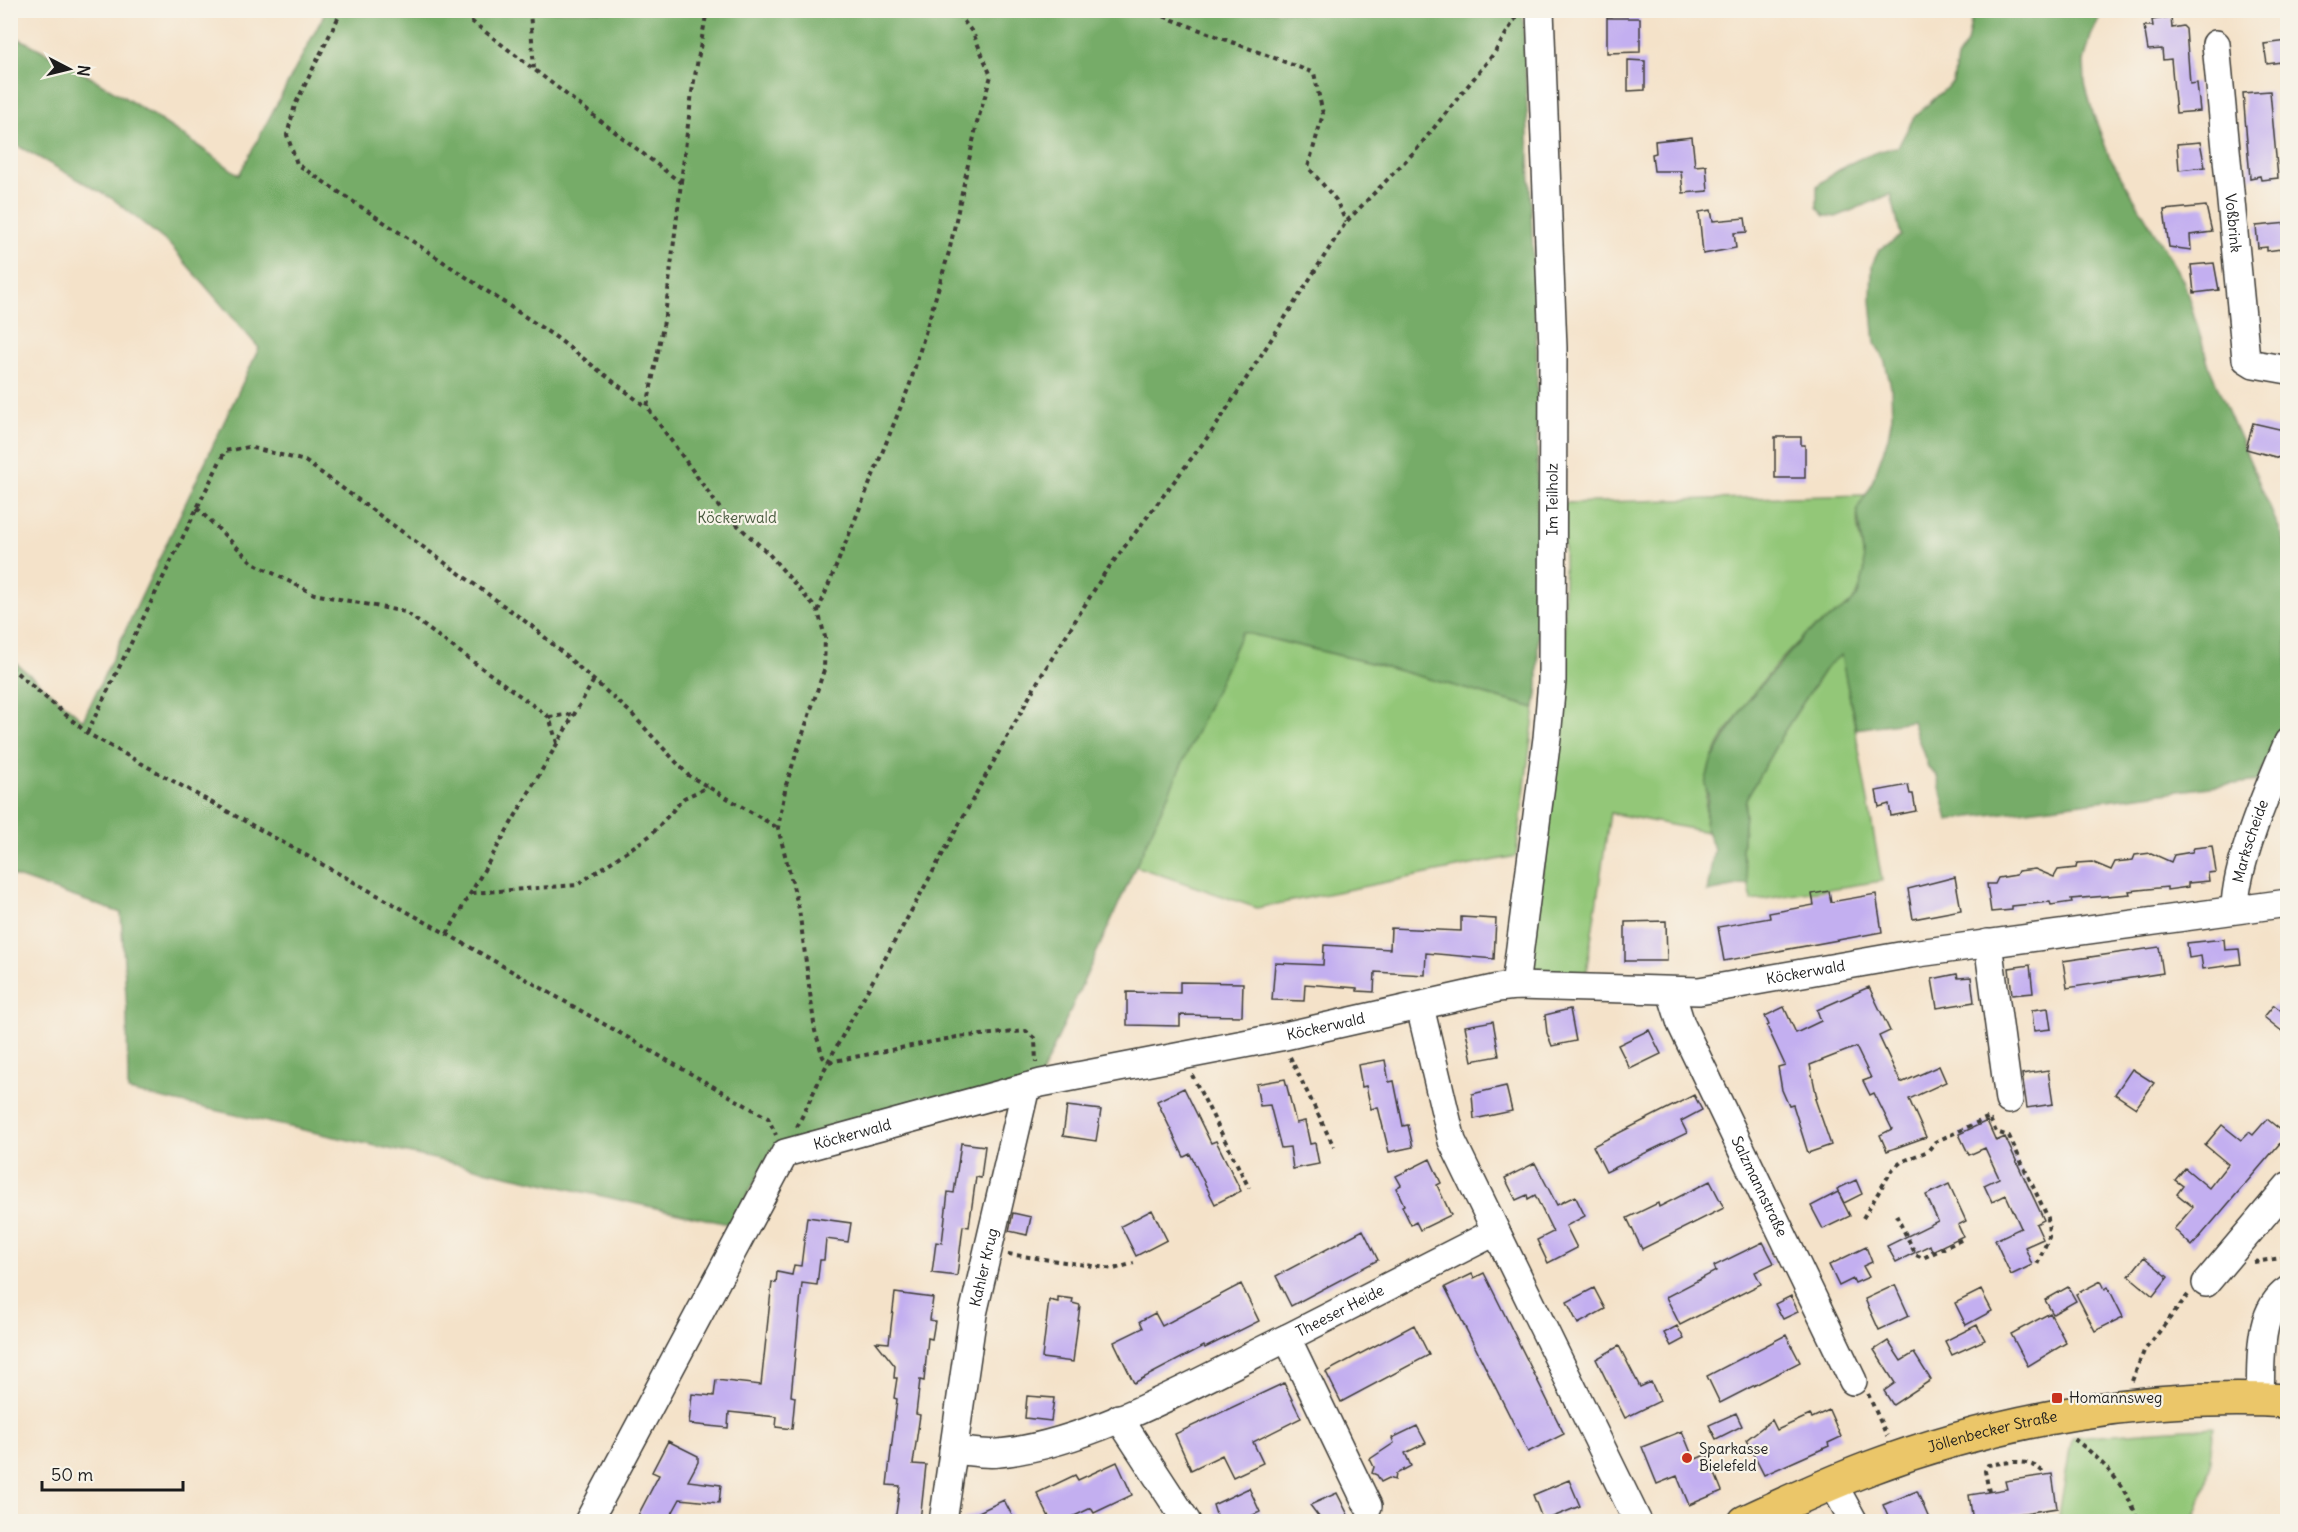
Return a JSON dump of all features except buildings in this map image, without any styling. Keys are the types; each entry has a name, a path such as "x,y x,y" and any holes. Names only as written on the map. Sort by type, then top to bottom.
{"main road":[{"name":"Jöllenbecker Straße","path":"1745,1521 1832,1482 1898,1458 1983,1434 2039,1422 2167,1402 2223,1398 2274,1400"}],"street":[{"name":"Im Teilholz","path":"1515,986 1547,738 1552,681 1554,348 1540,10"},
{"name":"Voßbrink","path":"2216,44 2246,359 2254,364 2288,369"},
{"name":"Markscheide","path":"2235,909 2238,884 2266,794 2288,742"},
{"name":"Köckerwald","path":"784,1153 1032,1086 1280,1037 1515,986 1699,991 1988,943 2288,903"},
{"path":"1988,943 2009,1100"},
{"name":"Salzmannstraße","path":"1671,992 1681,1024 1853,1381"},
{"path":"1420,1007 1448,1130 1495,1232 1638,1521"},
{"name":"Kahler Krug","path":"943,1521 967,1344 988,1250 1032,1086"},
{"path":"588,1521 784,1153"},
{"path":"2206,1283 2288,1186"},
{"name":"Theeser Heide","path":"1368,1506 1287,1338 1495,1232"},
{"path":"2274,1400 2265,1325 2272,1306 2288,1290"},
{"path":"953,1450 996,1454 1070,1438 1119,1418 1287,1338"},
{"path":"1119,1418 1187,1521"},
{"path":"1832,1482 1854,1521"}],"path":[{"path":"342,10 295,105 287,135 297,164 557,338 647,407 721,510 769,554 818,611 825,637 824,670 786,785 778,828 799,909 815,1031 828,1062"},
{"path":"457,10 681,183"},
{"path":"530,10 534,70"},
{"path":"647,407 665,316 692,92 707,10"},
{"path":"818,611 910,384 949,252 977,123 991,76 973,33 955,10"},
{"path":"1147,10 1314,73 1323,114 1308,167 1336,200 1347,222"},
{"path":"784,1153 828,1062 1038,681 1104,574 1216,426 1347,222 1417,149 1495,52 1520,10"},
{"path":"87,733 225,451 249,447 305,461 533,627 630,712 688,775 778,828"},
{"path":"197,508 254,564 314,594 405,612 549,717 557,743"},
{"path":"10,667 87,733 447,934 768,1118 784,1153"},
{"path":"447,934 594,680"},
{"path":"549,717 574,714"},
{"path":"471,892 577,885 651,835 684,798 708,787"},
{"path":"828,1062 957,1037 1026,1031 1035,1039 1032,1086"},
{"path":"1280,1037 1334,1147"},
{"path":"1183,1055 1249,1188"},
{"path":"1863,1218 1892,1170 1900,1162 1928,1151 1935,1142 1989,1117 1996,1132 2009,1136 2048,1218 2049,1237 2036,1267"},
{"path":"1896,1215 1916,1255 1923,1258 1963,1239"},
{"path":"988,1250 1041,1260 1114,1269 1134,1263"},
{"path":"2231,1253 2250,1262 2265,1262 2288,1257"},
{"path":"2132,1384 2144,1352 2193,1290 2206,1283"},
{"path":"1853,1381 1864,1384 1898,1458"},
{"path":"2039,1422 2076,1440 2108,1471 2132,1502 2138,1521"},
{"path":"1989,1492 1985,1471 1989,1465 2026,1462 2041,1469 2046,1475"}],"green space":[{"name":"Köckerwald","path":"326,11 1523,11 1537,354 1538,686 1535,708 1371,663 1242,632 1037,1084 771,1151 732,1225 128,1091 127,1012 121,913 11,875 11,659 83,720 259,348 169,244 113,199 11,142 10,34 70,65 128,100 239,175"},
{"path":"1973,11 2103,11 2091,36 2084,61 2085,83 2093,113 2109,156 2184,282 2210,369 2284,540 2288,559 2287,709 2258,781 1948,820 1937,776 1928,767 1912,721 1856,729 1841,655 1827,666 1785,730 1746,799 1742,852 1749,884 1707,892 1714,849 1705,826 1708,795 1705,784 1711,761 1745,704 1805,635 1848,606 1858,595 1865,569 1857,509 1870,488 1888,438 1892,416 1891,387 1885,362 1875,343 1871,300 1872,265 1879,250 1901,236 1891,194 1836,217 1825,216 1817,207 1817,186 1835,172 1855,161 1876,152 1898,147 1914,117 1953,82 1957,58 1967,43"},
{"path":"1866,495 1860,504 1857,521 1864,572 1857,595 1847,606 1813,629 1795,645 1753,694 1728,730 1709,767 1706,796 1707,832 1610,813 1585,980 1536,975 1530,963 1564,710 1564,503"},
{"path":"1242,632 1371,663 1535,708 1516,856 1257,908 1135,866"},
{"path":"1842,654 1882,881 1752,901 1742,852 1746,799 1785,730 1827,666"},
{"path":"2214,1427 2207,1483 2193,1521 2058,1521 2072,1437"}],"place":[{"name":"Homannsweg","path":"2057,1398"},
{"name":"Sparkasse Bielefeld","path":"1687,1458"}]}
